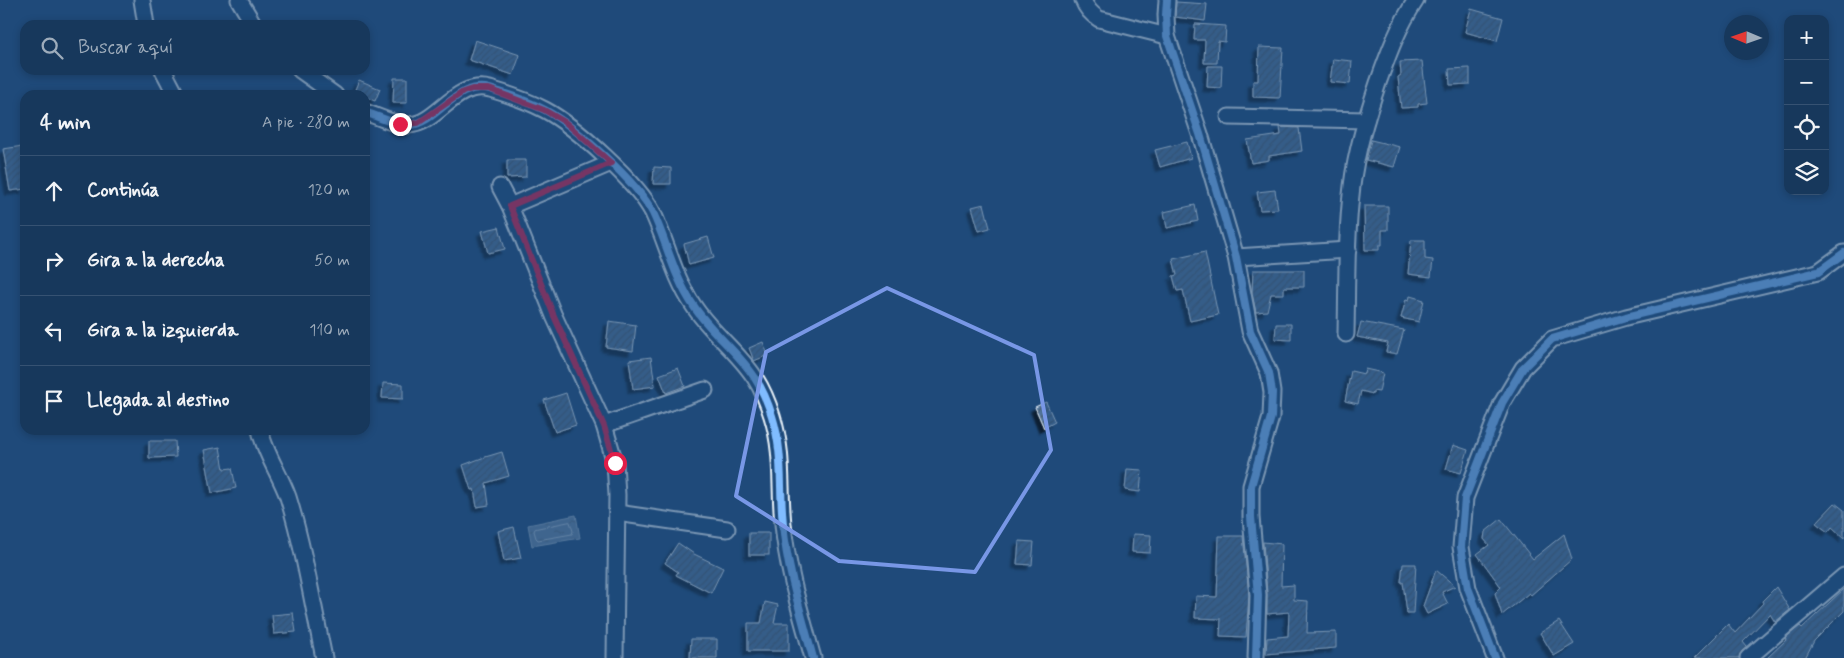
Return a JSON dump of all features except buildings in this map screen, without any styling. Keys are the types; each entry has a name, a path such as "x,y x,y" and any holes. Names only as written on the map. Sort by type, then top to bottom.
{"street":[{"path":"142,0 145,20"},
{"path":"239,0 251,20"},
{"path":"1084,0 1086,7 1099,19 1167,36"},
{"path":"1167,0 1167,36 1200,134 1236,257 1248,324 1269,373 1272,392 1271,417 1251,486 1251,517 1258,595 1256,658"},
{"path":"1346,334 1352,185 1366,120 1394,38 1416,0"},
{"path":"166,75 173,90"},
{"path":"307,75 328,90"},
{"path":"370,114 400,124 418,123 463,92 472,89 489,89 544,110 565,122 636,188 652,212 684,291 705,322 755,378 771,413 778,437 783,523 790,571 812,658"},
{"path":"1229,117 1366,120"},
{"path":"510,206 611,163"},
{"path":"500,187 510,206 554,316 604,426 615,463 617,513 615,658"},
{"path":"1236,257 1348,250"},
{"path":"1495,658 1468,588 1461,547 1465,498 1502,403 1523,368 1552,339 1626,317 1818,272 1844,252"},
{"path":"604,426 705,390"},
{"path":"261,435 265,448 288,497 302,552 324,658"},
{"path":"617,513 727,529"},
{"path":"1750,657 1844,576"}],"highlighted area":[{"path":"887,288 1034,355 1051,450 975,572 839,561 736,496 766,352"}],"water":[{"path":"576,515 580,538 532,546 528,525"}],"cycle path":[{"path":"1167,0 1167,36 1200,134 1236,257 1250,331 1269,373 1272,392 1271,417 1251,486 1251,517 1258,595 1256,658"},
{"path":"370,114 403,125 419,123 467,91 478,88 490,89 532,104 558,118 605,156 634,186 653,213 686,294 707,324 748,368 769,406 778,443 785,541 795,591 813,658"},
{"path":"1495,658 1468,588 1461,547 1465,498 1502,403 1523,368 1552,339 1626,317 1818,272 1844,253"}],"route":[{"path":"400,124 418,123 463,92 480,88 489,89 544,110 565,122 611,163 510,206 554,316 604,426 615,463"}]}
